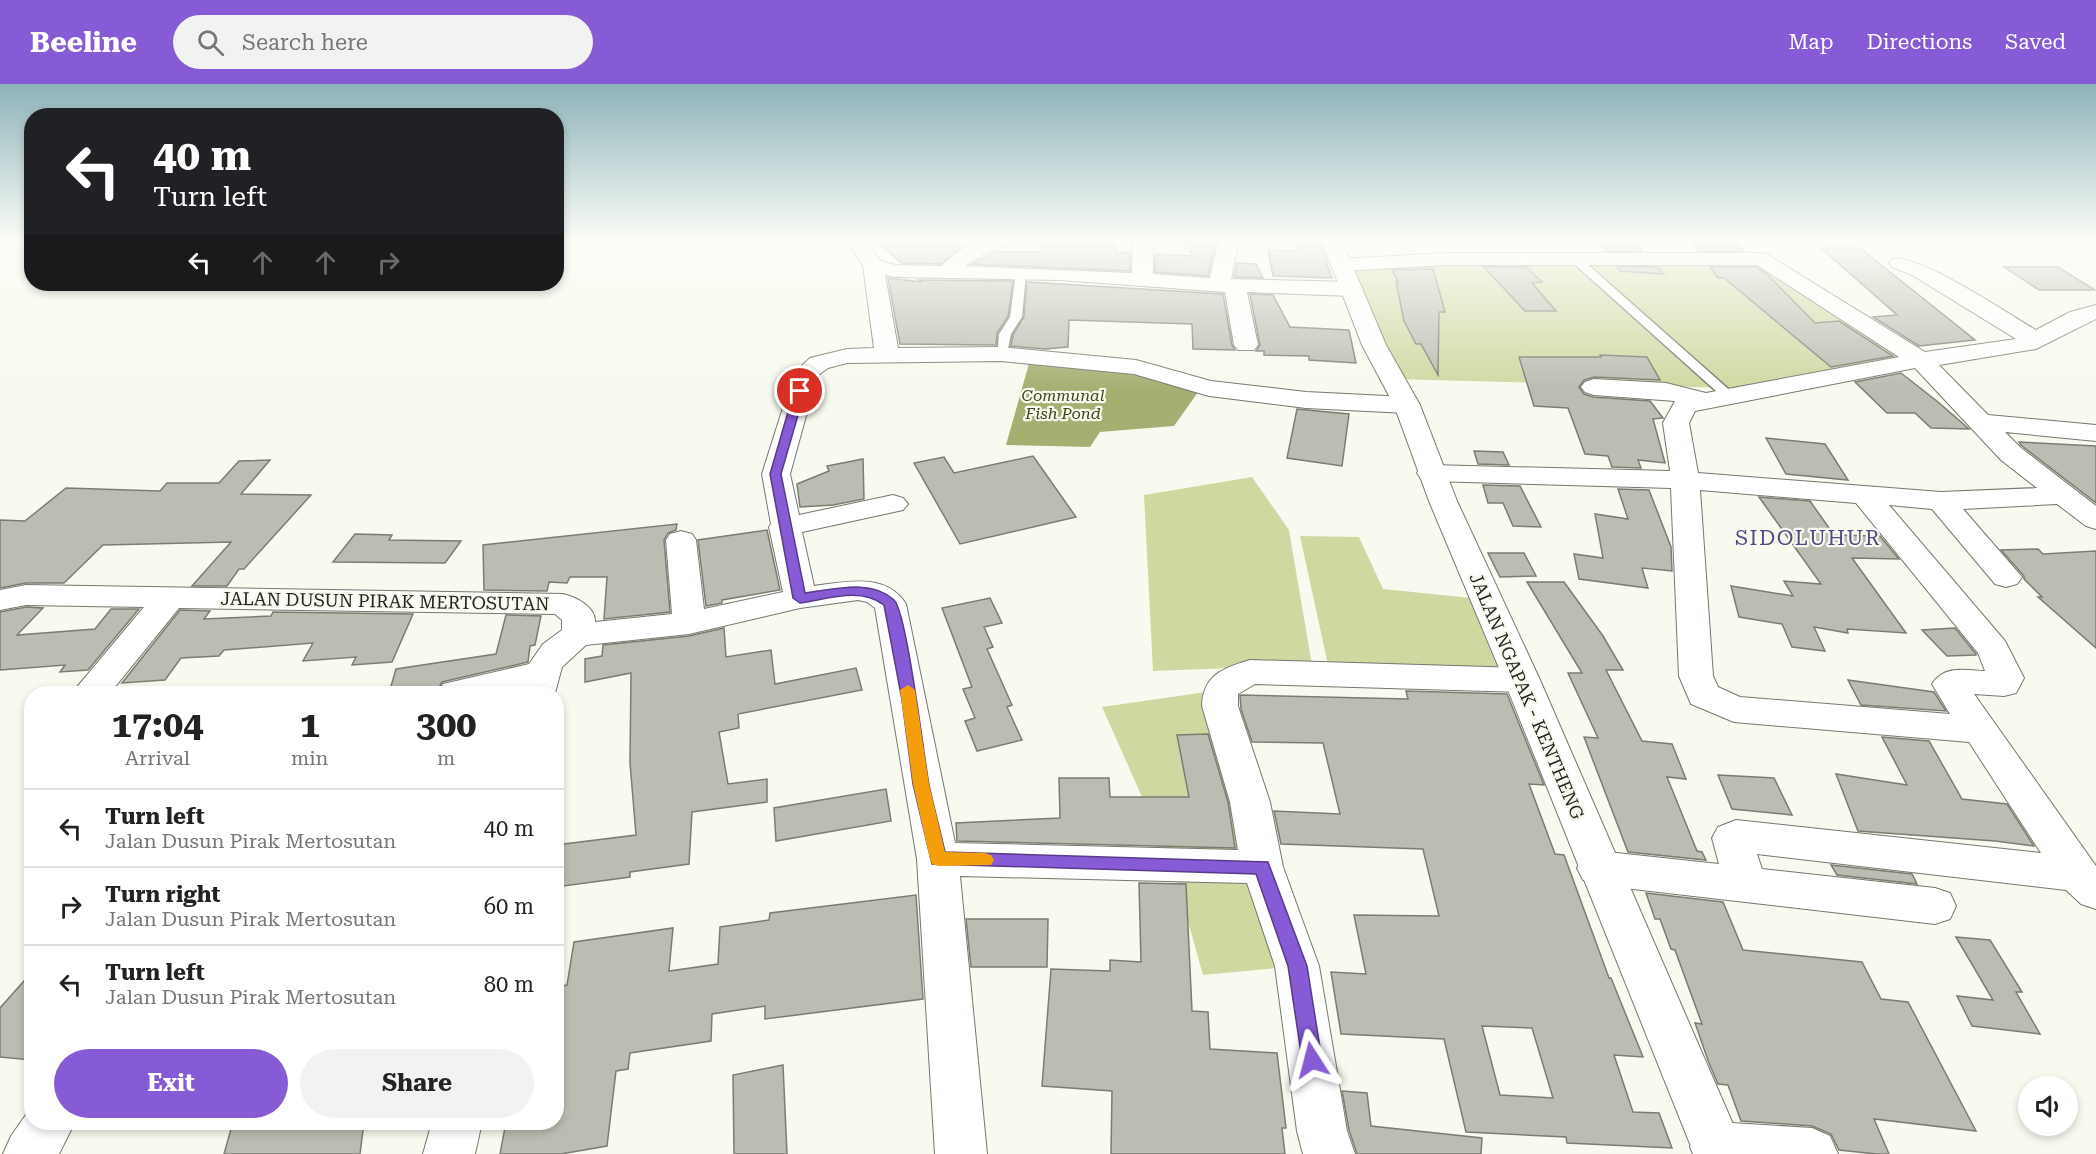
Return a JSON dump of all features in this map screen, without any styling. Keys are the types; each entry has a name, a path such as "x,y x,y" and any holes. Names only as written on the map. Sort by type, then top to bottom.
{"street":[{"path":"877,289 887,354"},
{"path":"1228,289 1246,345"},
{"name":"JALAN NGAPAK - KENTHENG","path":"1351,289 1374,345 1407,405 1431,473 1522,680 1598,868 1718,1150"},
{"path":"1816,289 1921,360 2012,454 2096,520"},
{"path":"1948,289 2037,341"},
{"path":"1979,730 1734,709 1704,695 1696,676 1685,480 1676,423 1681,408 1921,360 2037,341 2078,317 2096,312"},
{"path":"800,598 784,526 776,474 806,373 819,363 847,356 887,354 1001,354 1136,367 1209,388 1306,400 1407,405"},
{"path":"1594,387 1666,391 1717,399"},
{"path":"1979,422 2096,433"},
{"path":"1431,473 1685,480 1941,501 2062,495"},
{"path":"1863,493 1993,649 2007,678 2004,684 1963,681 1950,684 1979,730 2087,883"},
{"path":"1941,501 2006,577"},
{"path":"784,526 893,504"},
{"path":"681,540 689,623"},
{"path":"520,686 538,684 551,654 578,634 689,623 800,598 858,590 877,594 890,603 910,700 921,784 938,859 961,1154"},
{"name":"JALAN DUSUN PIRAK MERTOSUTAN","path":"0,600 26,595 563,604 579,617 578,634"},
{"path":"96,686 170,597"},
{"path":"1329,1154 1322,1131 1298,966 1262,867 1250,802 1220,706 1220,690 1230,681 1250,672 1522,680"},
{"path":"1747,885 1733,844 1732,838 1736,836 2087,883"},
{"path":"938,859 1262,867"},
{"path":"1598,868 1935,906"},
{"path":"29,1154 45,1130"},
{"path":"449,1154 456,1130"},
{"path":"1718,1150 1812,1154"}],"lane":[{"path":"1001,354 1005,334 1016,317 1017,298 1021,289"},
{"path":"1605,289 1717,399"}],"shaded area":[{"path":"1352,289 1810,289 1929,361 1729,388 1395,379"},
{"path":"1252,477 1289,530 1312,665 1153,671 1144,495"},
{"path":"1300,536 1359,537 1383,589 1471,598 1503,673 1328,665"},
{"path":"1220,690 1297,966 1203,975 1172,864 1102,707"}],"water":[{"name":"Communal Fish Pond","path":"1030,360 1134,369 1201,388 1174,426 1100,432 1090,447 1006,445"}],"building":[{"path":"890,289 1012,289 1008,316 997,333 996,345 900,344"},
{"path":"1026,289 1140,289 1223,294 1232,345 1235,350 1193,349 1192,324 1069,320 1068,347 1045,349 1011,346 1013,335 1024,317"},
{"path":"1397,289 1439,289 1445,312 1439,312 1438,375 1421,344 1416,344 1404,321"},
{"path":"1504,289 1537,289 1556,311 1525,311"},
{"path":"1737,289 1782,289 1815,323 1839,321 1893,356 1831,367"},
{"path":"1867,289 1911,289 1975,340 1919,346 1873,317 1897,315"},
{"path":"2037,289 2095,290 2039,290"},
{"path":"1250,294 1273,295 1290,327 1349,330 1356,363 1309,360 1309,356 1264,355 1264,351 1256,351 1260,345"},
{"path":"1600,355 1647,357 1660,380 1594,377 1584,380 1579,387 1584,394 1593,397 1650,401 1663,418 1653,419 1665,463 1638,460 1641,468 1612,467 1608,456 1585,454 1568,408 1534,406 1519,357 1601,357"},
{"path":"1901,373 1969,429 1931,428 1915,413 1887,413 1855,382"},
{"path":"1297,409 1349,414 1342,466 1287,458"},
{"path":"1766,438 1825,444 1848,480 1786,474"},
{"path":"2019,442 2096,446 2096,503 2022,446"},
{"path":"1474,451 1503,452 1509,465 1478,464"},
{"path":"1033,456 1076,517 960,544 914,463 944,457 954,473"},
{"path":"863,459 864,499 833,505 800,507 797,484 829,471 827,466"},
{"path":"270,460 241,494 311,495 244,569 239,569 227,586 192,586 231,542 103,545 64,583 26,583 0,588 0,520 25,521 66,488 160,491 167,483 219,483 239,461"},
{"path":"1483,485 1520,486 1541,527 1513,526 1503,503 1488,503"},
{"path":"1618,489 1649,490 1671,547 1672,571 1642,568 1648,588 1579,579 1574,554 1603,558 1595,514 1628,519"},
{"path":"1759,497 1810,501 1834,535 1880,536 1899,559 1852,558 1906,633 1847,629 1848,633 1814,627 1825,651 1792,647 1782,624 1739,617 1731,586 1793,596 1784,581 1821,584"},
{"path":"677,524 676,530 668,533 664,540 670,612 604,619 607,577 570,577 567,583 549,582 547,591 484,590 483,545"},
{"path":"767,530 780,590 722,600 722,603 706,606 698,540"},
{"path":"355,534 392,535 389,540 461,541 445,563 333,562"},
{"path":"2038,549 2043,554 2096,551 2096,648 2038,597 2042,597 2001,550"},
{"path":"1488,553 1524,553 1536,576 1500,577"},
{"path":"1527,582 1564,582 1603,636 1623,670 1606,670 1642,741 1672,744 1686,779 1667,777 1697,851 1702,852 1706,860 1628,852 1584,737 1598,738 1568,673 1582,673"},
{"path":"990,598 1002,623 984,627 993,647 987,649 1012,705 1007,707 1022,740 977,751 965,721 975,718 963,689 972,687 942,608"},
{"path":"26,607 43,608 17,635 95,629 111,609 139,609 88,670 60,672 65,665 0,670 0,612"},
{"path":"180,610 210,611 204,619 271,616 273,612 413,614 392,662 352,665 356,657 303,661 313,643 224,650 219,656 181,658 165,680 122,683"},
{"path":"506,615 541,616 535,645 530,646 528,662 442,682 440,686 391,686 396,669 496,654"},
{"path":"724,628 726,657 771,650 775,684 856,668 862,690 738,714 739,728 719,732 728,784 767,779 767,802 692,812 689,864 630,872 630,877 564,886 564,844 636,835 630,763 631,673 585,682 585,659 602,656 603,645 689,636"},
{"path":"1955,628 1976,655 1947,656 1922,630"},
{"path":"1848,680 1934,692 1946,711 1861,705"},
{"path":"1406,691 1507,694 1544,785 1529,784 1555,854 1564,855 1609,978 1611,978 1643,1057 1614,1055 1633,1112 1659,1113 1672,1148 1567,1143 1566,1137 1466,1132 1444,1039 1341,1034 1331,972 1366,974 1354,915 1439,916 1423,849 1281,844 1274,811 1340,814 1323,743 1252,742 1241,709 1240,695 1408,699","holes":["1482,1026 1532,1028 1553,1098 1500,1095"]},
{"path":"1208,734 1228,802 1235,848 957,841 956,823 1060,818 1059,778 1109,778 1110,797 1189,797 1177,735"},
{"path":"1882,737 1929,741 1962,799 2007,804 2034,846 1858,831 1836,774 1907,785"},
{"path":"1718,775 1774,778 1792,815 1732,809"},
{"path":"886,789 891,821 776,841 774,808"},
{"path":"1831,865 1912,874 1917,884 1837,875"},
{"path":"1139,883 1186,884 1192,1011 1208,1012 1210,1049 1277,1053 1286,1128 1282,1128 1285,1154 1111,1154 1112,1091 1042,1086 1051,969 1110,971 1110,960 1141,962"},
{"path":"1646,893 1723,902 1743,950 1862,962 1881,999 1908,1002 1976,1131 1874,1119 1889,1154 1876,1154 1839,1150 1831,1134 1812,1126 1741,1121 1728,1085 1718,1084 1709,1063 1695,1023 1702,1024 1675,950 1671,949 1660,919 1655,919"},
{"path":"916,895 923,999 765,1019 765,1006 712,1014 711,1041 630,1053 628,1069 616,1071 607,1146 561,1154 500,1154 504,1130 564,1130 564,986 567,985 574,942 673,928 669,971 718,964 720,927 769,920 770,913"},
{"path":"966,919 1048,919 1047,967 971,967"},
{"path":"1956,937 1990,940 2022,992 2016,992 2040,1034 1972,1026 1957,996 1993,1000"},
{"path":"24,981 24,1059 0,1057 0,1008"},
{"path":"783,1065 787,1154 734,1154 733,1075"},
{"path":"1342,1091 1367,1093 1371,1126 1482,1138 1481,1154 1357,1154 1349,1130"},
{"path":"231,1130 363,1130 360,1154 224,1154"}],"slow traffic":[{"path":"908,690 921,784 938,859 985,860"}],"district":[{"name":"SIDOLUHUR","path":"1808,538"}],"route":[{"path":"800,391 776,474 784,526 800,598 858,590 877,594 890,603 910,700 921,784 938,859 1262,867 1298,966 1312,1060"}]}
